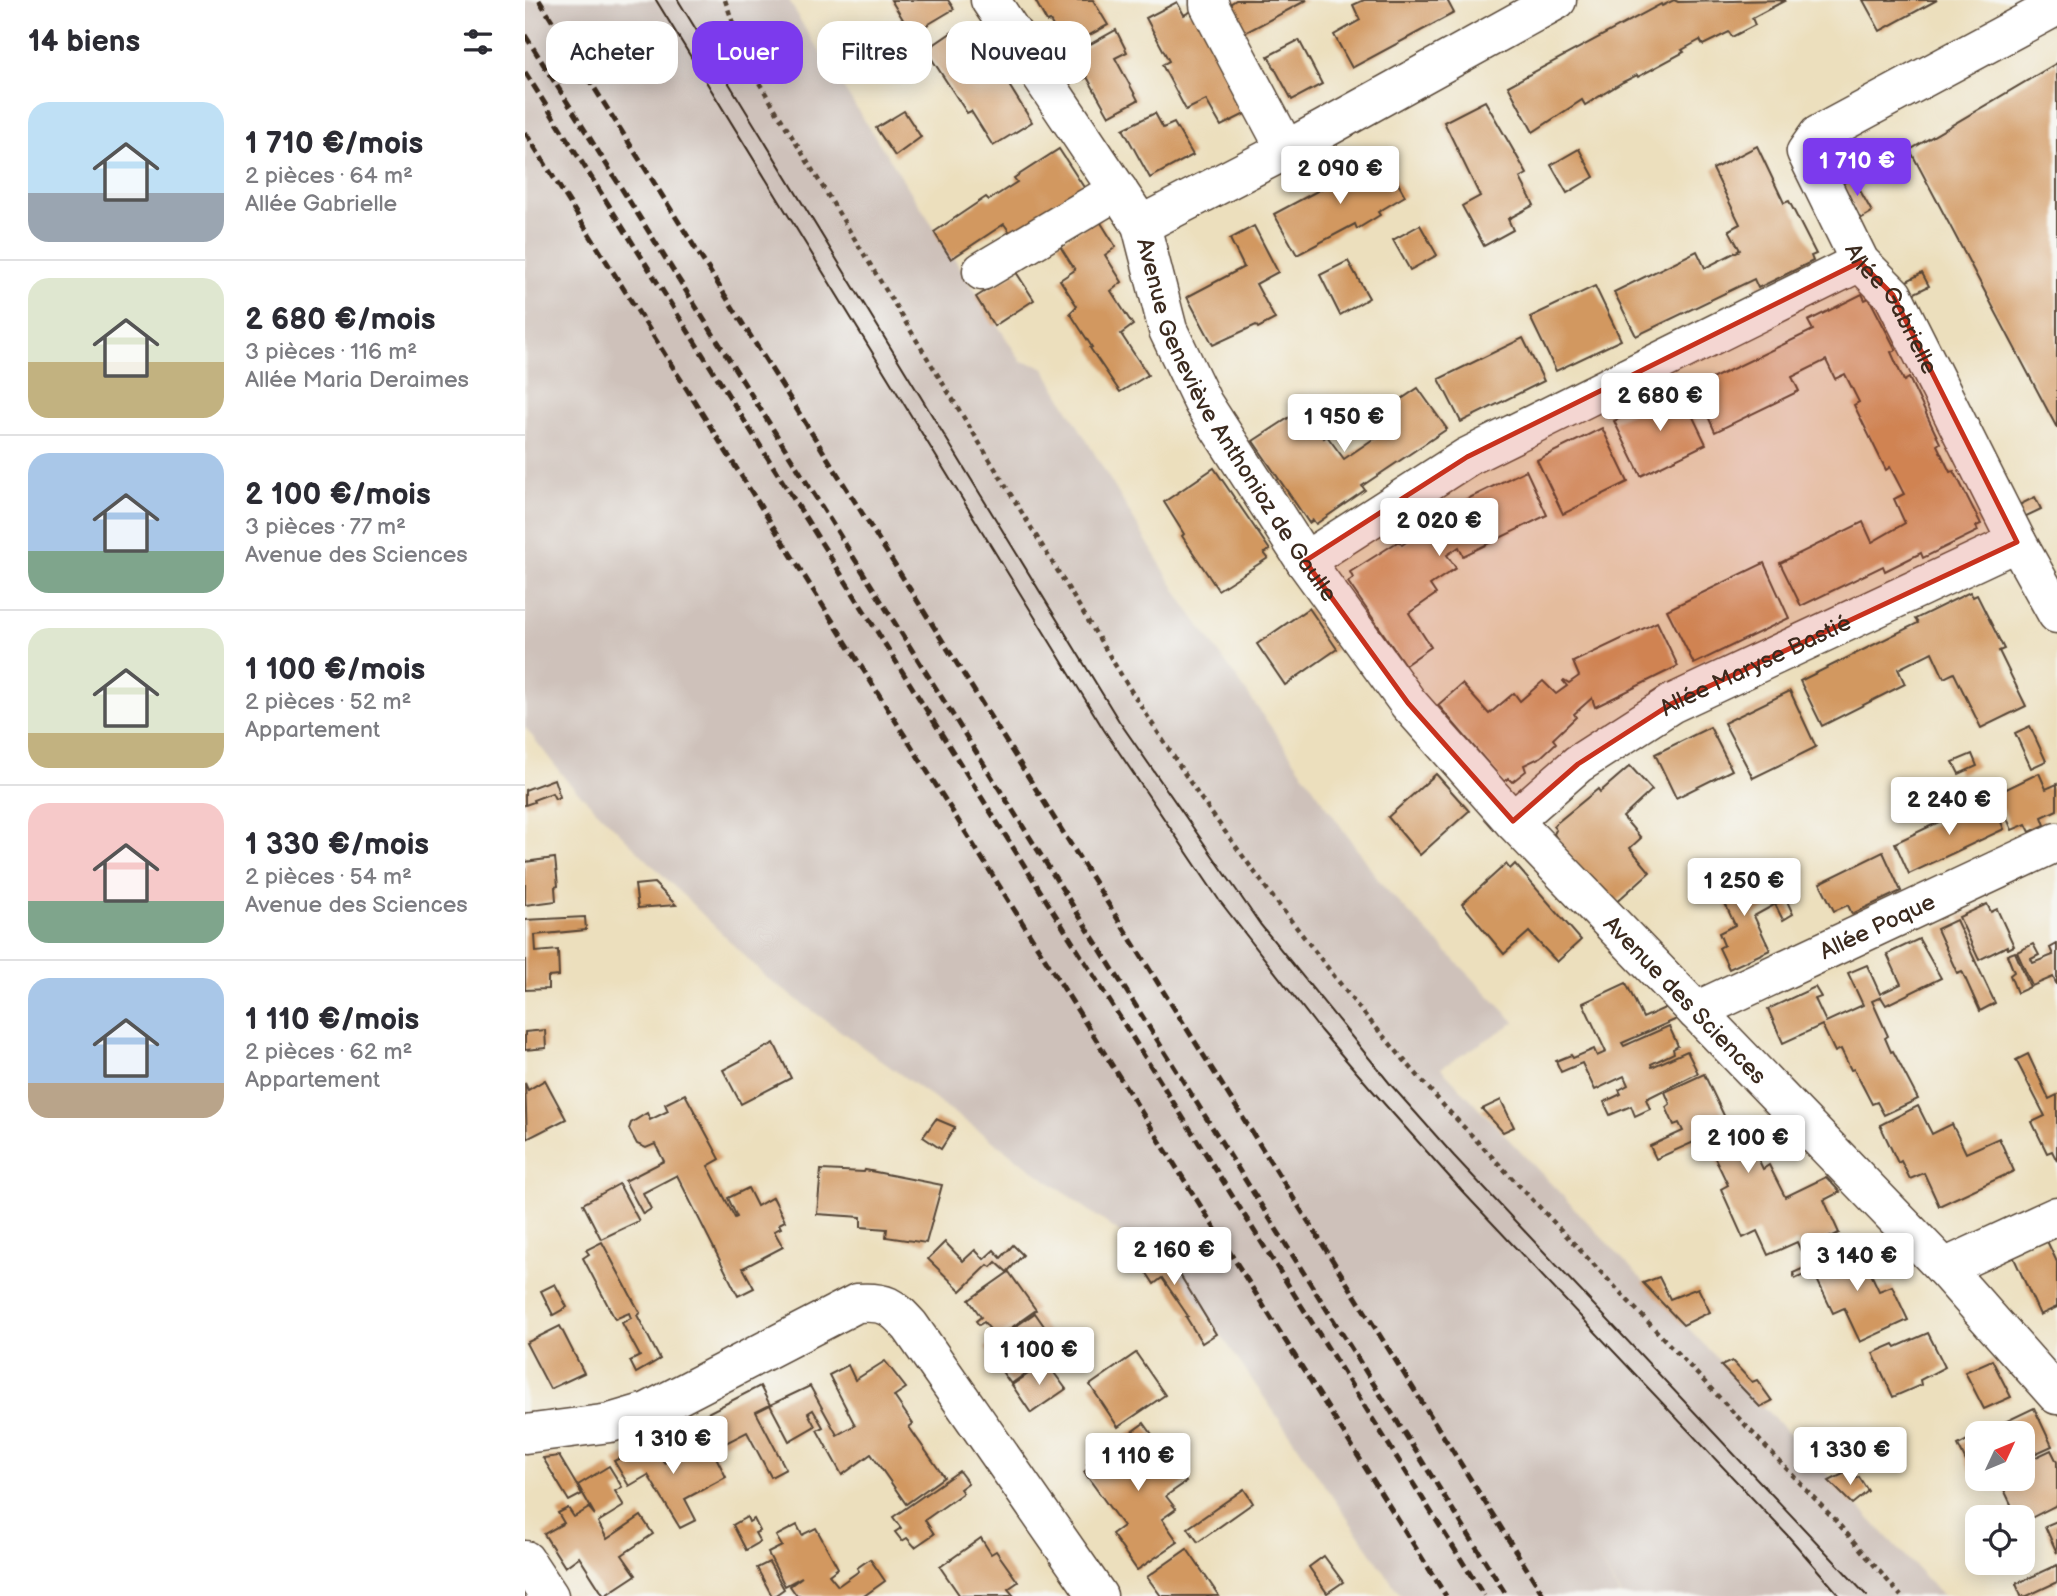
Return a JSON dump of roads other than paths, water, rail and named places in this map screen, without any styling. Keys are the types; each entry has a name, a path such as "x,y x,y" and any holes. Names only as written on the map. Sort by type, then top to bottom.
{"street":[{"name":"Avenue Geneviève Anthonioz de Gaulle","path":"990,0 1141,225 1168,330 1203,403 1305,561 1408,703 1513,821"},
{"path":"1209,0 1209,5 1286,150"},
{"path":"1141,225 1286,150 1557,0"},
{"name":"Allée Gabrielle","path":"2057,5 1818,135 1806,152 1860,262 1892,295 2017,542 2057,614"},
{"path":"982,271 1118,190"},
{"path":"1305,561 1467,457 1860,262"},
{"name":"Allée Maryse Bastié","path":"1513,821 1578,764 1671,704 2017,542"},
{"name":"Avenue des Sciences","path":"1513,821 1944,1268 2057,1395"},
{"name":"Allée Poque","path":"1696,1011 2057,842"},
{"path":"1944,1268 2057,1216"},
{"path":"525,1434 610,1423 647,1412 857,1303 876,1301 893,1307 910,1326 1098,1596"},
{"path":"525,1560 549,1596"}],"tram line":[{"path":"656,0 1104,730 1219,900 1320,1030 1462,1191 1789,1537 1840,1596"},
{"path":"678,0 1119,721 1260,924 1391,1085 1454,1156 1867,1596"}],"railway":[{"path":"539,0 1544,1596"},
{"path":"525,35 1507,1596"},
{"path":"525,72 1484,1596"},
{"path":"525,132 1446,1596"}]}
